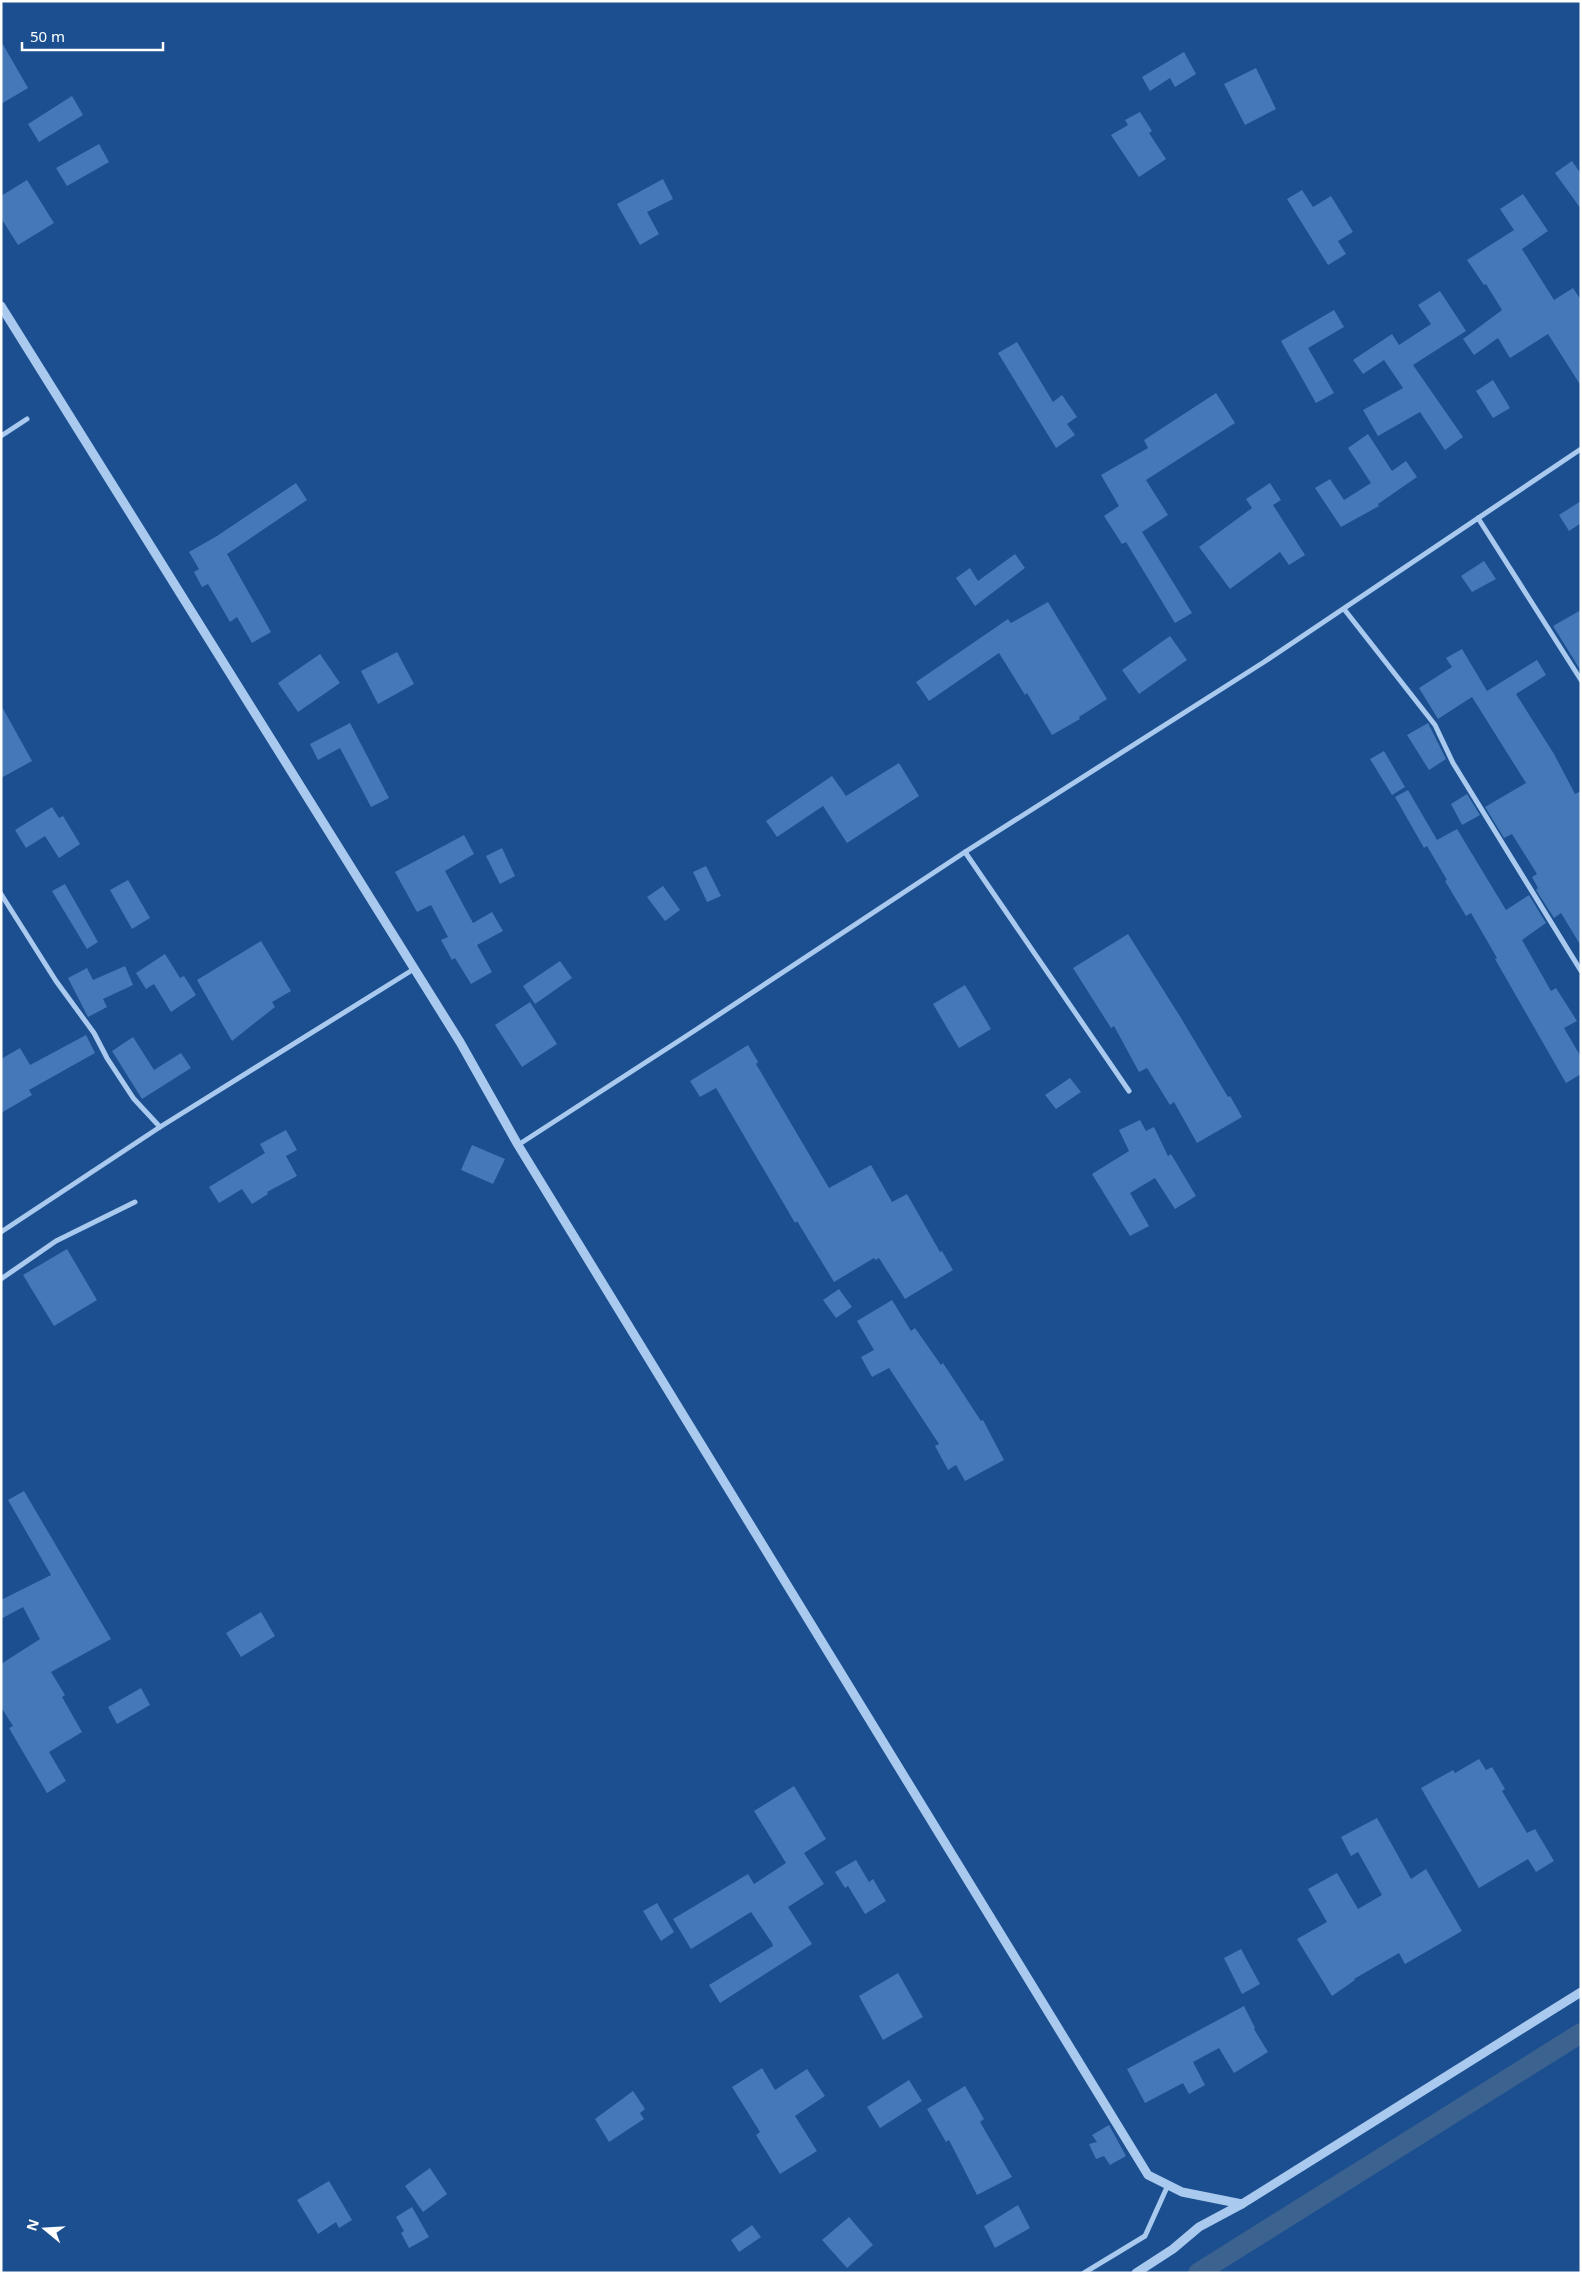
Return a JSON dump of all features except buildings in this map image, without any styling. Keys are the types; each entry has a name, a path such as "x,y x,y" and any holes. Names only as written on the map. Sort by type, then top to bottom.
{"street":[{"path":"1,306 460,1042 518,1145 1148,2175 1182,2192 1242,2204"},
{"path":"1,436 27,420"},
{"path":"518,1145 965,852 1264,662 1581,449"},
{"path":"1478,518 1581,680"},
{"path":"1344,609 1435,725 1453,763 1581,971"},
{"path":"965,852 1129,1091"},
{"path":"1,894 56,981 94,1033 107,1058 134,1099 160,1127"},
{"path":"1,1232 160,1127 414,968"},
{"path":"1,1279 56,1241 135,1202"},
{"path":"1136,2273 1173,2249 1198,2227 1242,2204 1581,1992"},
{"path":"1084,2273 1145,2236 1168,2185"}],"waterway":[{"path":"1198,2273 1581,2033"}]}
